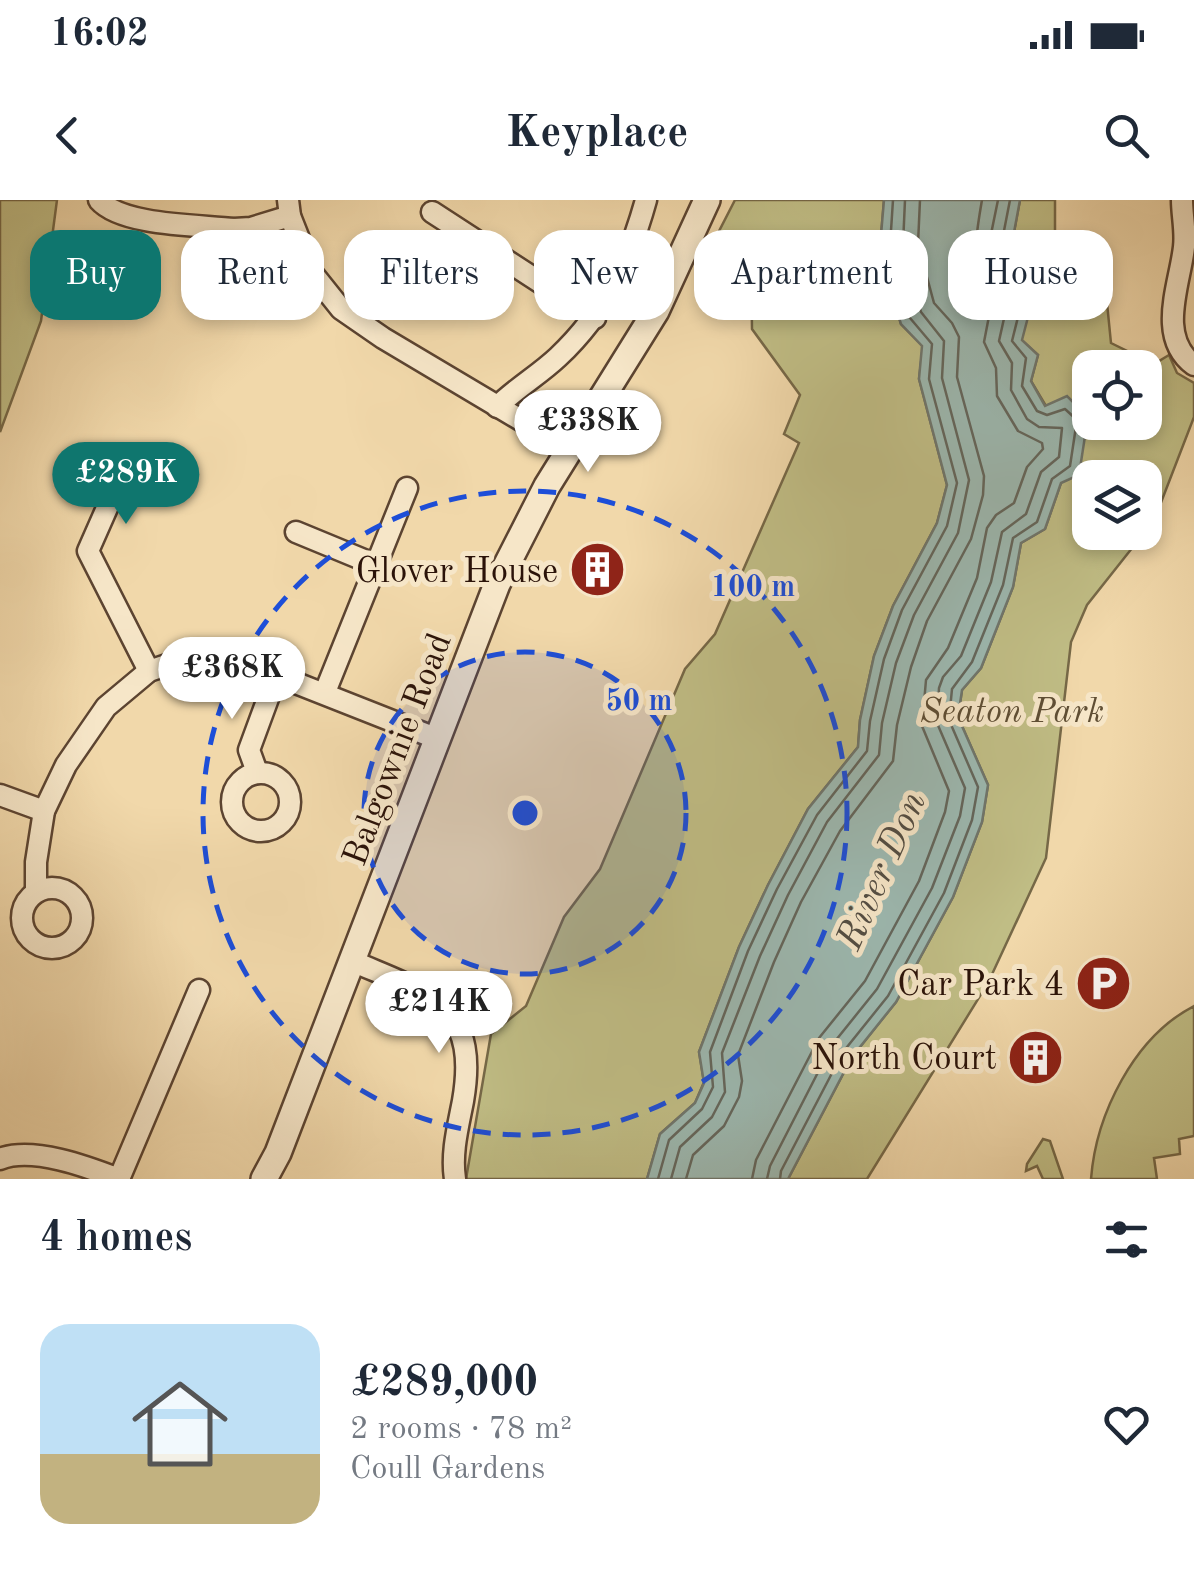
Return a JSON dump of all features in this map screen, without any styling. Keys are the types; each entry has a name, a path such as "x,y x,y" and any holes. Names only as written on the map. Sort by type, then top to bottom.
{"street":[{"path":"99,200 127,216 234,229 251,228 289,208 314,274 341,309 571,450"},
{"path":"636,230 646,200"},
{"name":"Balgownie Road","path":"264,1179 278,1153 498,584 528,520 656,311 707,200"},
{"path":"1182,200 1184,245 1172,305 1175,336 1187,360 1194,365"},
{"path":"432,212 534,278"},
{"path":"497,407 556,359 593,320"},
{"path":"118,483 88,552 149,671"},
{"path":"325,692 407,488"},
{"path":"296,532 376,565"},
{"path":"36,892 44,811 66,765 106,707 149,671 199,654 245,663 438,739"},
{"path":"257,772 249,750 278,674"},
{"path":"0,795 44,811"},
{"path":"352,961 433,996 461,1029 467,1078 452,1162 455,1179"},
{"path":"0,1160 9,1156 50,1158 119,1179 199,990"}],"green space":[{"path":"0,200 57,200 53,230 30,230 30,320 41,321 0,432"},
{"path":"735,200 884,200 882,230 720,230"},
{"name":"Seaton Park","path":"1020,200 1055,200 1055,230 1014,230"},
{"path":"752,320 900,320 923,346 919,379 947,485 937,523 893,606 874,656 858,747 808,809 768,885 739,947 699,1052 704,1082 695,1103 660,1134 647,1179 466,1179 491,1034 526,1006 564,917 600,869 685,669 715,634 799,443 784,434 800,395 752,329"},
{"name":"Seaton Park","path":"1027,320 1109,320 1111,343 1125,350 1072,350 1072,440 1162,440 1162,359 1169,355 1177,373 1194,383 1194,417 1162,500 1162,460 1072,460 1072,550 1131,550 1087,605 1071,642 1046,858 988,983 867,1179 788,1179 852,1057 896,1002 953,897 982,822 988,785 958,717 962,690 981,668 1013,587 1021,543 1045,529 1061,483 1046,406 1031,381 1038,355 1021,340"},
{"path":"1194,1006 1194,1136 1179,1139 1180,1154 1154,1158 1157,1179 1091,1179 1101,1129 1122,1080 1153,1037"},
{"path":"1043,1139 1050,1141 1063,1179 1043,1179 1037,1166 1026,1171"}],"water":[{"name":"River Don","path":"884,200 1020,200 1014,230 948,230 948,320 1027,320 1022,340 1038,355 1031,381 1045,406 1067,396 1072,401 1072,440 1084,440 1081,460 1072,460 1072,478 1061,483 1045,529 1021,543 1013,587 981,668 962,690 958,717 988,785 982,822 953,897 896,1002 852,1057 788,1179 647,1179 660,1134 695,1103 704,1083 699,1052 739,947 768,885 808,809 858,747 874,656 893,606 937,523 947,485 919,379 922,346 900,320 928,320 928,230 881,230"}],"place":[{"name":"Glover House","path":"597,570"},
{"name":"Car Park 4","path":"1103,983"},
{"name":"North Court","path":"1036,1057"}]}
